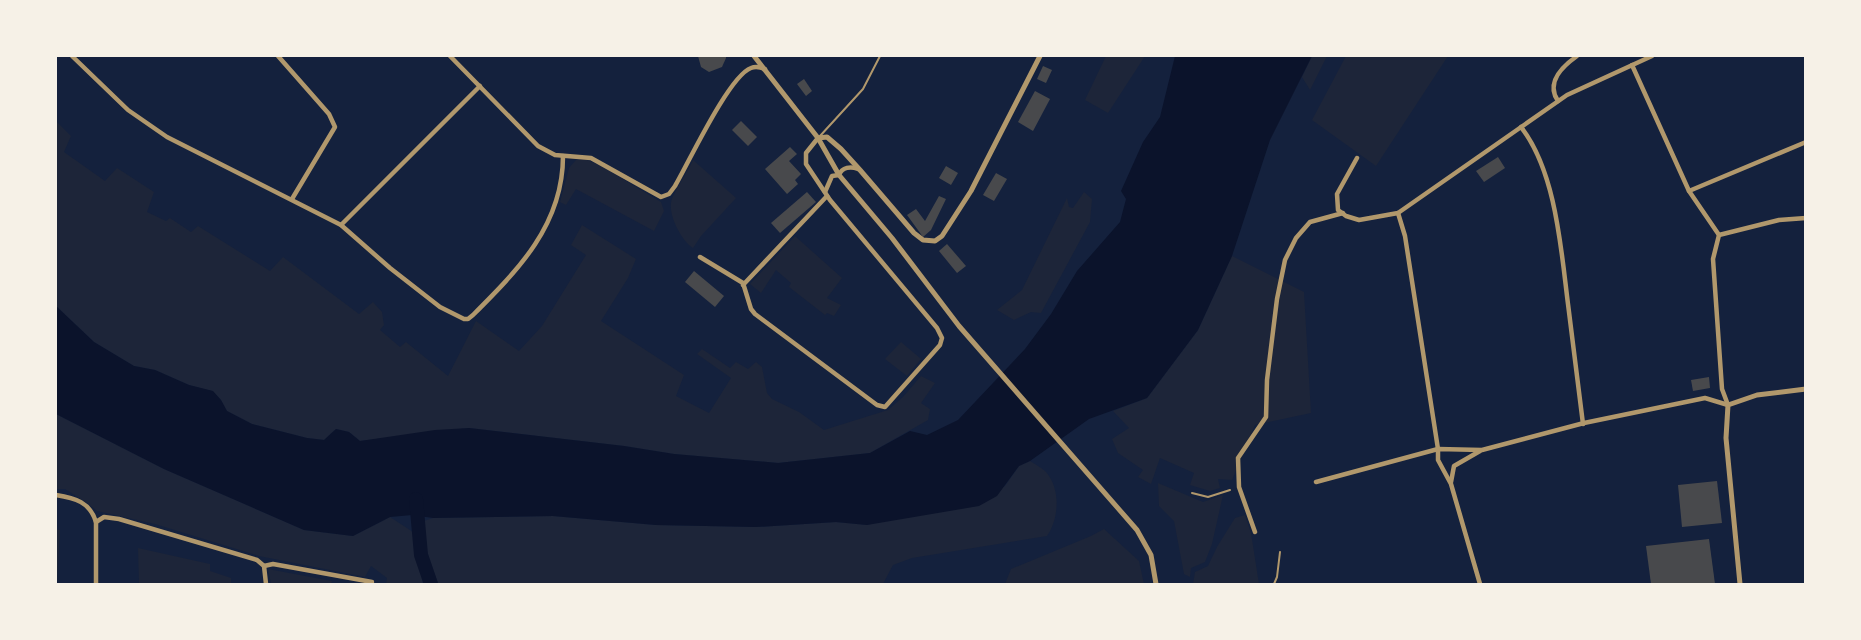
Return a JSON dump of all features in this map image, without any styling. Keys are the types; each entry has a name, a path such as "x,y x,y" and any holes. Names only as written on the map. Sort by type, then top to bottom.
{"street":[{"path":"72,56 128,110 167,137 341,225 390,268 440,307 460,318 468,319 513,276 528,256 552,212 561,179 563,156"},
{"path":"278,56 329,114 335,127 292,199"},
{"path":"450,56 538,146 563,156 591,158 656,196 663,197 668,195 681,176 717,109 734,84 750,68 757,66 765,69"},
{"path":"754,56 818,138 839,175 892,238 959,326 1137,530 1153,562 1156,585"},
{"path":"700,257 743,285 755,314 877,405 885,407 942,343 942,338 937,328 826,194 805,160 806,153 818,138 825,136 832,140 914,232 925,241 938,239 951,224 971,191 1040,56"},
{"path":"1558,101 1553,90 1556,79 1563,67 1578,56"},
{"path":"1357,158 1337,194 1338,210 1359,220 1398,213 1567,95 1652,56"},
{"path":"1632,65 1689,192 1719,235 1713,259 1722,389 1728,405 1726,438 1740,585"},
{"path":"341,225 480,86"},
{"path":"1521,127 1530,139 1548,185 1561,246 1583,424"},
{"path":"1689,192 1806,142"},
{"path":"743,285 826,194 830,177 839,175 847,168 860,170"},
{"path":"1255,532 1239,488 1239,458 1266,417 1267,380 1277,299 1285,260 1296,238 1310,222 1343,213"},
{"path":"1398,213 1404,236 1438,460 1451,484 1480,585"},
{"path":"1719,235 1779,220 1806,218"},
{"path":"1451,484 1454,466 1482,450 1583,424 1705,398 1728,405 1757,395 1806,389"},
{"path":"1316,482 1438,449 1482,450"},
{"path":"56,495 77,499 92,511 96,522 96,585"},
{"path":"96,522 104,517 119,519 257,560 264,566 266,585"},
{"path":"264,566 273,564 372,582"}],"lane":[{"path":"818,138 863,89 880,56"},
{"path":"1192,493 1208,497 1230,490"},
{"path":"1274,585 1280,552"}],"shaded area":[{"path":"1106,56 1145,56 1108,113 1085,100"},
{"path":"1175,56 1312,56 1270,140 1232,256 1198,330 1147,398 1089,419 1030,461 1019,466 997,496 979,506 867,525 836,522 756,527 656,525 553,516 433,518 412,515 390,517 353,536 304,530 164,469 56,414 56,306 94,342 134,366 155,370 189,385 213,391 227,411 252,424 307,438 324,440 336,429 349,432 360,441 435,430 469,428 674,454 778,463 870,453 910,431 927,435 958,420 1025,349 1051,314 1077,271 1120,222 1126,199 1121,191 1143,142 1160,117"},
{"path":"1312,56 1327,56 1310,90 1302,77"},
{"path":"1346,56 1448,56 1376,166 1312,120"},
{"path":"56,121 71,136 64,152 105,181 117,168 154,192 147,212 166,221 170,218 191,232 198,226 270,271 283,257 359,314 373,302 382,312 384,325 380,330 400,347 406,342 448,376 476,321 519,351 542,326 586,255 571,245 582,225 636,259 628,278 601,321 684,375 676,396 709,413 731,378 697,354 702,349 730,368 736,362 748,369 756,362 762,367 767,393 772,399 799,412 824,430 888,410 921,376 935,383 921,403 930,409 928,420 870,453 778,463 674,454 469,428 360,441 349,432 336,429 324,440 252,424 227,411 212,391 189,385 155,370 134,366 94,342 56,306"},
{"path":"585,159 661,202 664,211 654,231 576,189 566,205 560,202 569,168 576,160"},
{"path":"693,160 736,198 693,248 677,228 672,215 671,203"},
{"path":"1084,192 1092,199 1090,222 1041,313 1031,312 1014,320 997,310 1022,290 1067,198 1069,207 1073,208"},
{"path":"795,236 842,278 827,298 841,305 834,316 827,313 825,315 789,287 791,283 776,270 761,293 750,284"},
{"path":"1232,256 1304,292 1311,413 1255,425 1232,480 1218,479 1220,488 1210,491 1190,485 1194,473 1160,458 1151,484 1138,477 1143,470 1118,453 1112,439 1129,428 1113,411 1147,398 1198,330"},
{"path":"901,342 921,359 907,376 885,359"},
{"path":"56,414 164,469 304,530 353,536 390,517 413,532 423,584 386,584 387,578 371,566 365,577 259,556 155,524 97,511 65,489 56,489"},
{"path":"1030,461 1046,472 1056,495 1056,513 1047,536 912,558 893,565 883,584 438,584 423,540 424,521 433,518 553,516 656,525 756,527 836,522 867,525 1005,486 1019,466"},
{"path":"1158,483 1203,502 1223,495 1212,544 1205,562 1191,568 1190,577 1184,574 1174,521 1159,506"},
{"path":"1245,515 1251,533 1259,584 1193,584 1195,572 1208,566 1235,518"},
{"path":"56,529 60,530 57,584 56,584"},
{"path":"1104,529 1139,561 1144,584 1005,584 1011,569"},
{"path":"138,548 210,564 210,571 231,578 231,584 139,584"},
{"path":"268,569 332,581 331,584 271,584"}],"building":[{"path":"698,56 726,56 726,58 722,67 709,72 701,67"},
{"path":"1043,66 1052,70 1046,83 1037,79"},
{"path":"804,79 812,91 806,96 797,84"},
{"path":"1035,91 1050,99 1033,131 1018,122"},
{"path":"741,121 757,137 748,146 732,130"},
{"path":"790,147 797,154 789,161 801,174 795,180 798,184 787,194 765,169"},
{"path":"1498,157 1505,168 1484,182 1476,171"},
{"path":"946,166 958,173 951,185 939,178"},
{"path":"996,173 1007,179 994,201 983,195"},
{"path":"807,192 816,202 780,233 771,223"},
{"path":"939,196 946,199 931,230 923,237 907,215 916,209 925,221"},
{"path":"947,244 966,266 957,273 939,251"},
{"path":"694,271 724,296 715,307 685,282"},
{"path":"1709,377 1710,388 1693,391 1691,380"},
{"path":"1717,481 1722,523 1682,527 1678,485"},
{"path":"1709,539 1715,584 1651,584 1646,546"}],"waterway":[{"path":"416,499 421,555 431,584"}]}
